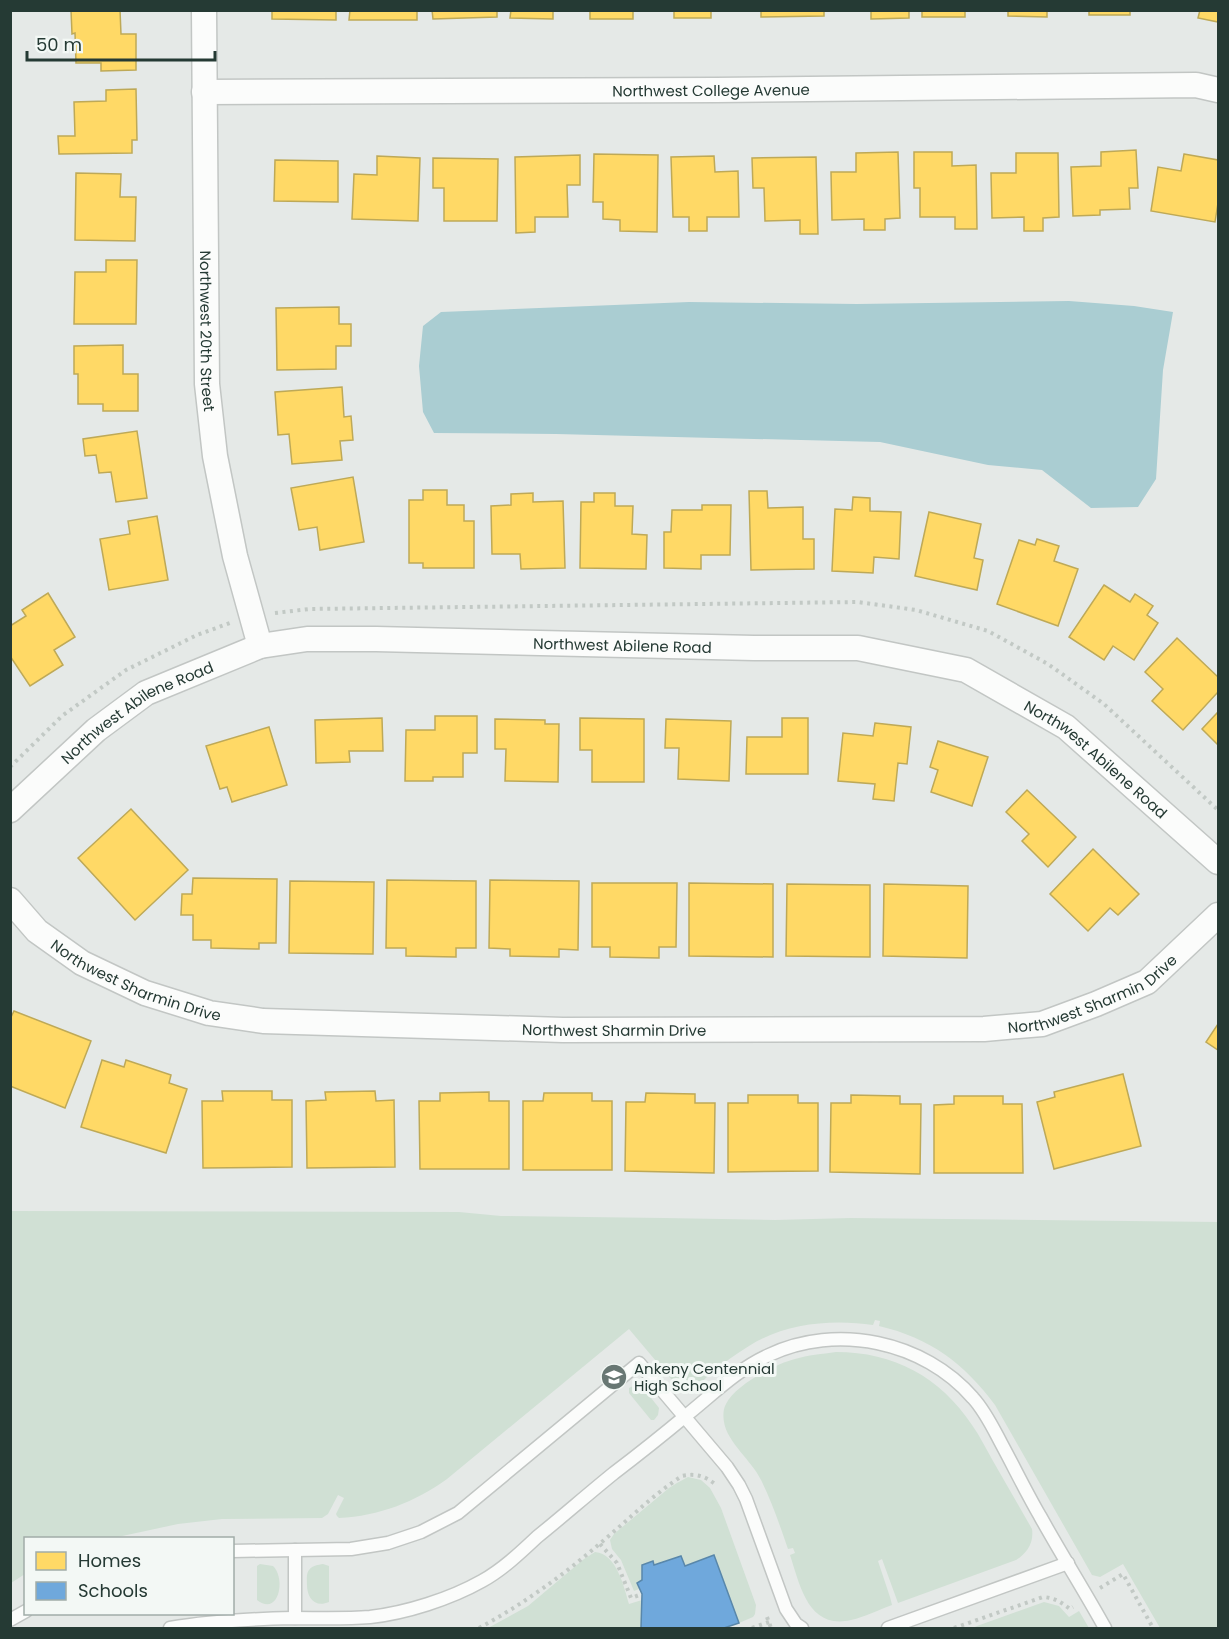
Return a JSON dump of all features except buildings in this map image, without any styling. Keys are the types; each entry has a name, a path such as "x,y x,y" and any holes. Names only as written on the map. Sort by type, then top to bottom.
{"street":[{"name":"Northwest 20th Street","path":"204,10 205,310 208,395 214,456 235,556 260,646"},
{"name":"Northwest College Avenue","path":"204,92 1184,85 1218,90"},
{"name":"Northwest Abilene Road","path":"10,810 96,730 146,693 260,646 307,639 376,639 754,648 858,648 966,670 1066,727 1218,862"},
{"name":"Northwest Sharmin Drive","path":"10,900 37,931 82,963 145,993 209,1013 263,1021 563,1030 984,1029 1042,1024 1147,982 1218,915"}],"lane":[{"path":"170,1629 197,1623 372,1617 434,1602 481,1582 501,1569 576,1504 737,1373 771,1354 795,1345 822,1339 844,1339 896,1347 938,1367 955,1379 975,1399 990,1421 1039,1515 1105,1629"},
{"path":"234,1551 332,1550 370,1547 403,1539 439,1524 458,1513 639,1363 727,1467 739,1485 753,1516 782,1599 791,1618 802,1629"},
{"path":"295,1550 295,1618"},
{"path":"888,1629 1068,1563"},
{"path":"10,1620 24,1612"}],"path":[{"path":"479,1629 532,1595 600,1544 682,1476 698,1475 707,1478 721,1493"},
{"path":"600,1544 617,1563 631,1598 642,1594"},
{"path":"1100,1588 1123,1574 1153,1629"},
{"path":"954,1629 1043,1597 1059,1601 1070,1609 1075,1606"},
{"path":"765,1611 771,1629"},
{"path":"752,1629 769,1622"}],"green space":[{"path":"11,1211 459,1212 501,1216 775,1220 851,1218 1218,1222 1218,1628 1160,1628 1123,1564 1100,1577 1092,1575 995,1405 983,1390 945,1354 914,1338 879,1326 880,1321 875,1320 873,1325 825,1323 778,1332 749,1346 690,1389 681,1389 677,1386 629,1329 447,1479 409,1501 382,1511 339,1518 336,1514 344,1498 338,1495 328,1514 322,1518 222,1519 178,1524 118,1537 24,1537 24,1575 11,1583"},
{"path":"836,1352 877,1357 914,1370 945,1393 959,1408 978,1434 1032,1529 1031,1543 1023,1554 1016,1560 898,1603 882,1559 878,1561 892,1605 851,1620 836,1621 815,1612 802,1591 790,1555 795,1553 793,1548 788,1549 765,1488 726,1429 724,1408 738,1390 767,1370 800,1358"},
{"path":"633,1386 644,1389 659,1408 654,1420 651,1420 629,1393 629,1388"},
{"path":"688,1477 701,1480 710,1488 721,1508 756,1605 753,1617 739,1623 714,1556 685,1566 654,1565 653,1561 642,1565 642,1580 637,1583 639,1589 634,1591 621,1560 612,1549 610,1540 614,1534 669,1488"},
{"path":"595,1552 603,1554 614,1565 629,1604 642,1600 641,1628 488,1628 528,1606"},
{"path":"260,1564 273,1566 279,1579 278,1594 271,1604 257,1600 257,1566"},
{"path":"323,1564 329,1566 329,1602 320,1604 313,1601 308,1594 307,1577 311,1568"},
{"path":"1044,1602 1059,1606 1069,1617 1079,1611 1089,1628 973,1628 977,1626"}],"water":[{"path":"1069,301 1134,306 1173,312 1163,370 1156,479 1138,507 1091,508 1042,470 988,465 880,442 434,433 423,412 419,366 423,326 441,312 689,302 857,304"}],"place":[{"name":"Ankeny Centennial High School","path":"614,1377"}]}
